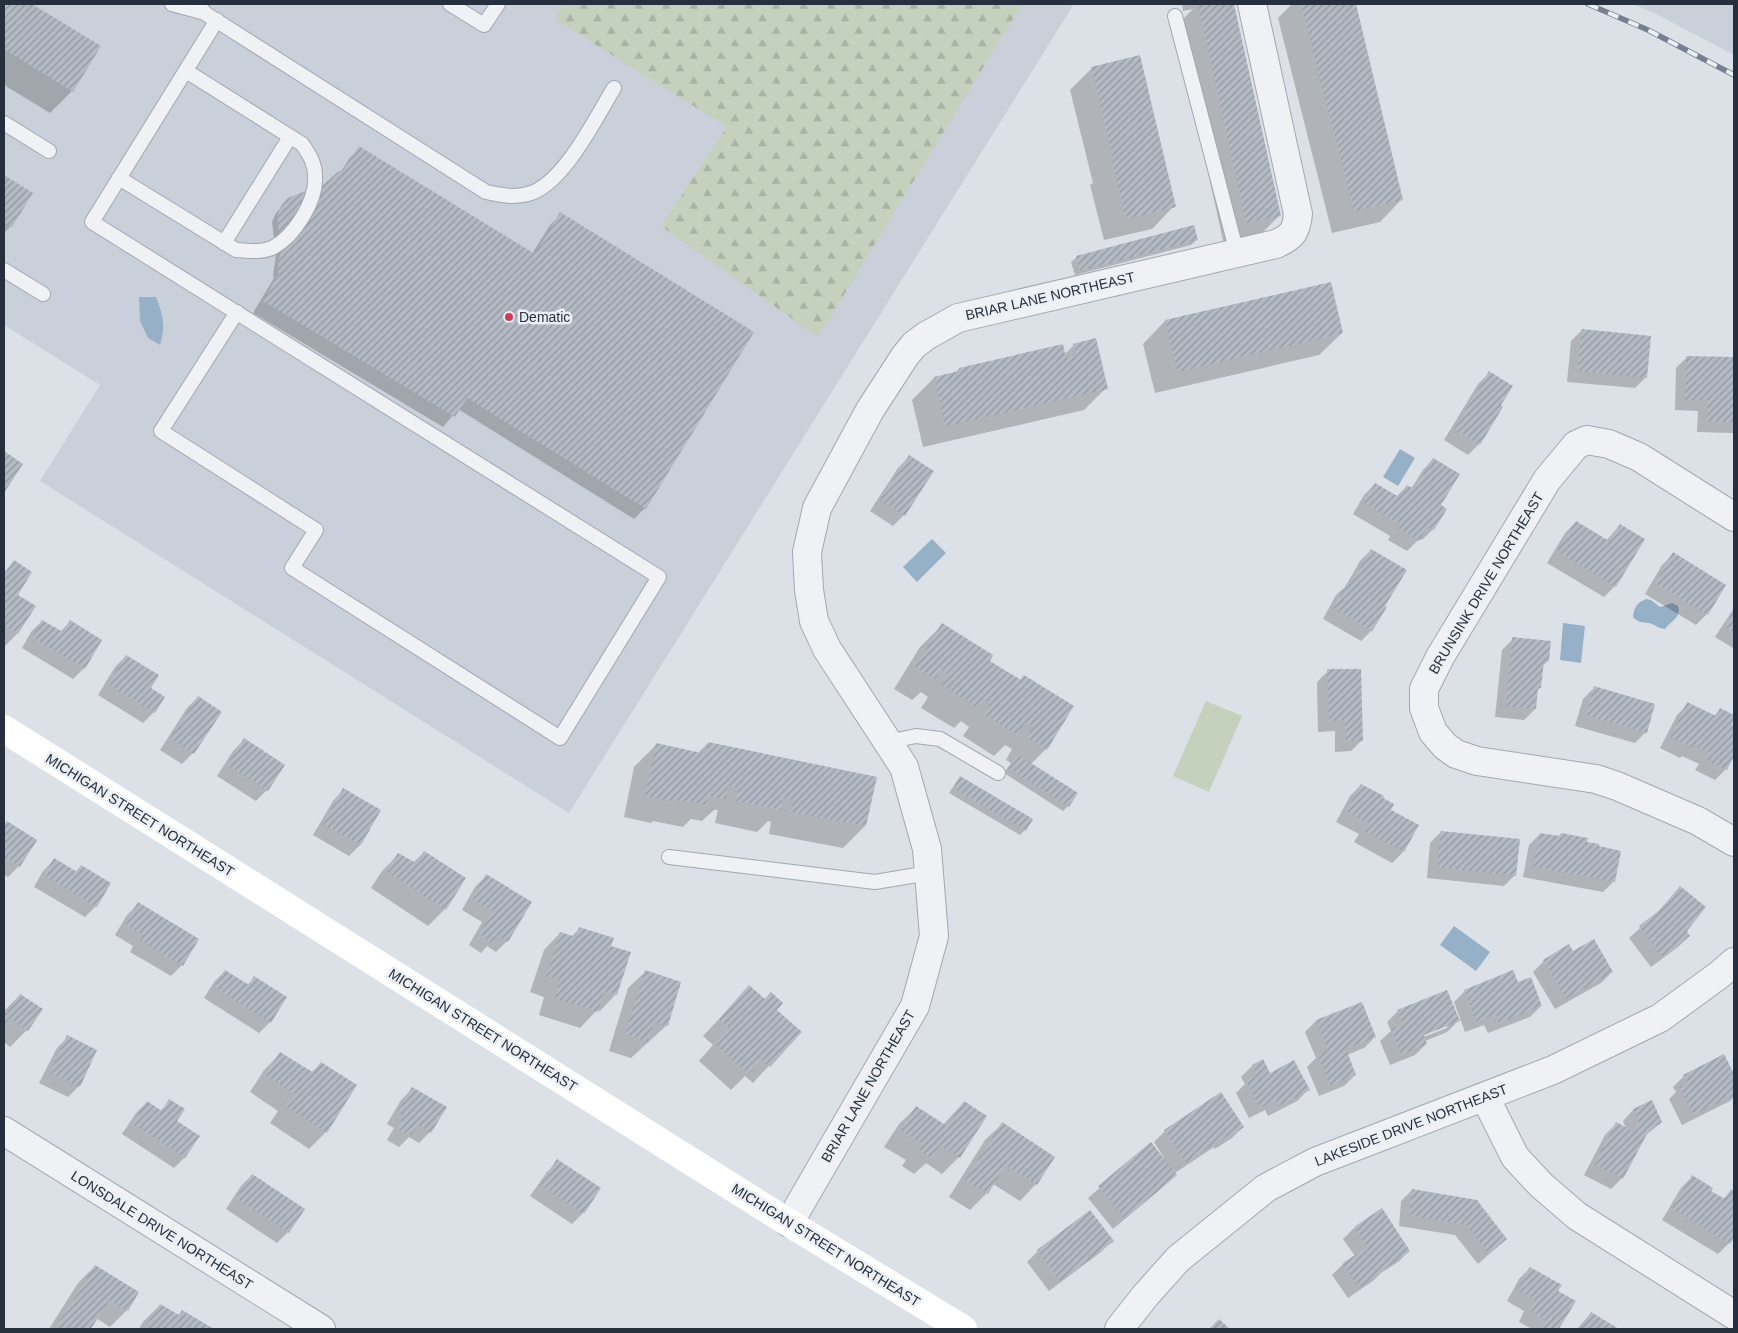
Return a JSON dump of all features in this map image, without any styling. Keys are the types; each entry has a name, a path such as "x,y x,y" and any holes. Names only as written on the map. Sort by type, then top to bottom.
{"main road":[{"name":"MICHIGAN STREET NORTHEAST","path":"4,729 789,1223 963,1329"}],"street":[{"name":"BRIAR LANE NORTHEAST","path":"789,1223 915,1006 934,936 927,849 904,767 827,649 814,621 809,590 807,552 817,508 870,410 905,356 914,345 926,336 958,318 1276,244 1290,237 1297,226 1298,214 1252,4"},
{"name":"BRUNSINK DRIVE NORTHEAST","path":"1734,517 1639,457 1609,444 1587,440 1576,445 1547,480 1440,657 1424,689 1424,708 1433,732 1445,746 1456,754 1477,762 1596,779 1698,821 1734,842"},
{"name":"LAKESIDE DRIVE NORTHEAST","path":"1119,1329 1178,1259 1266,1188 1315,1162 1553,1070 1660,1018 1734,962"},
{"path":"1485,1097 1515,1157 1576,1216 1734,1315"},
{"name":"LONSDALE DRIVE NORTHEAST","path":"4,1131 321,1329"}],"lane":[{"path":"172,4 207,12 486,192 508,197 529,194 550,183 565,167 614,88"},
{"path":"450,4 484,25 498,4"},
{"path":"207,12 186,70 92,222 237,312 659,577 560,738 292,568 316,530 161,431 237,312"},
{"path":"1175,16 1237,253"},
{"path":"119,178 236,250 256,252 274,247 290,234 303,217 312,197 315,176 312,159 302,144 186,70"},
{"path":"4,123 49,151"},
{"path":"224,243 290,137"},
{"path":"4,270 42,294"},
{"path":"887,742 916,736 940,738 998,772"},
{"path":"669,857 875,882 929,873"}],"shaded area":[{"path":"4,4 1074,4 569,813 40,481 100,385 4,325"},
{"path":"1633,4 1734,4 1734,55 1658,15"}],"green space":[{"path":"562,4 1022,4 818,337 661,226 727,127 556,20"},
{"path":"1206,701 1242,716 1209,792 1173,776"}],"water":[{"path":"139,297 156,297 163,321 160,345 148,338 140,321"},
{"path":"1400,449 1415,458 1398,486 1383,477"},
{"path":"932,539 946,553 917,582 903,567"},
{"path":"1646,599 1651,600 1660,607 1672,603 1678,606 1677,616 1665,629 1639,621 1633,617 1636,606"},
{"path":"1563,623 1585,626 1581,663 1560,660"},
{"path":"1454,926 1490,952 1476,971 1440,945"}],"building":[{"path":"4,4 32,4 101,46 73,92 4,49"},
{"path":"1198,4 1234,4 1281,216 1246,223"},
{"path":"1301,4 1356,4 1403,200 1354,211"},
{"path":"1140,55 1176,207 1126,219 1091,67"},
{"name":"Dematic","path":"359,146 535,254 560,212 754,332 646,509 467,398 455,417 263,301 279,273 277,271 281,249 277,216 281,206 288,198 324,184 339,171 342,172"},
{"path":"4,175 33,193 12,227 4,222"},
{"path":"1194,225 1198,240 1080,271 1076,256"},
{"path":"1331,282 1343,333 1177,372 1165,320"},
{"path":"1582,329 1651,336 1647,378 1577,371"},
{"path":"1096,338 1108,389 945,426 934,377 959,371 959,368 1063,344 1066,358 1076,355 1073,344"},
{"path":"1686,356 1734,357 1734,422 1707,421 1708,400 1685,400"},
{"path":"1489,371 1513,386 1501,405 1503,407 1480,445 1454,429"},
{"path":"4,451 23,464 4,493"},
{"path":"909,455 934,471 905,516 880,500"},
{"path":"1433,458 1460,474 1441,505 1447,509 1434,530 1428,526 1419,541 1398,528 1401,525 1363,502 1375,483 1399,497 1407,485 1414,489"},
{"path":"1576,521 1609,541 1620,524 1645,539 1616,587 1557,551"},
{"path":"1371,549 1407,570 1372,631 1333,607 1347,583 1350,584"},
{"path":"1673,552 1726,585 1708,615 1655,583"},
{"path":"14,560 32,572 18,595 36,606 18,634 4,625 4,576"},
{"path":"1734,611 1734,632 1725,626"},
{"path":"42,620 63,632 70,620 102,640 85,669 32,637"},
{"path":"942,623 993,655 990,661 1021,680 1024,675 1074,706 1047,750 1027,737 1033,727 1025,722 1017,735 984,714 990,704 982,699 977,707 942,685 949,674 941,669 935,679 915,667"},
{"path":"1512,637 1551,641 1549,661 1544,661 1541,688 1538,688 1536,709 1506,706"},
{"path":"126,655 159,675 151,688 165,697 155,713 108,684"},
{"path":"1327,669 1361,669 1363,741 1346,741 1345,720 1329,721"},
{"path":"1594,686 1655,704 1647,733 1586,715"},
{"path":"198,696 222,712 194,754 170,738"},
{"path":"1687,702 1716,716 1720,708 1734,715 1732,725 1734,726 1734,756 1727,770 1705,759 1709,753 1694,745 1692,748 1670,737"},
{"path":"244,738 285,765 268,791 227,765"},
{"path":"708,742 877,777 866,826 790,812 793,800 783,798 781,810 736,801 739,788 728,786 726,799 708,796 706,805 675,799 674,802 645,796 656,743 706,754"},
{"path":"1017,754 1078,793 1069,807 1008,768"},
{"path":"960,776 1033,819 1026,831 953,788"},
{"path":"1361,784 1384,796 1383,798 1394,804 1391,810 1419,825 1404,852 1365,831 1369,823 1346,811"},
{"path":"343,788 381,810 361,845 323,824"},
{"path":"7,821 37,840 20,867 4,857 4,825"},
{"path":"1441,831 1520,839 1516,876 1437,867"},
{"path":"1540,833 1560,836 1561,833 1588,838 1587,842 1621,851 1615,882 1533,867"},
{"path":"424,851 466,878 446,910 386,871 398,853 416,863"},
{"path":"54,858 77,872 81,865 111,883 97,907 44,875"},
{"path":"486,874 532,902 508,942 497,935 493,943 479,934 492,911 472,898"},
{"path":"1680,886 1706,907 1687,931 1690,936 1663,957 1639,926 1661,909"},
{"path":"138,902 199,939 183,966 140,940 143,935 125,924"},
{"path":"579,927 614,938 611,946 631,952 617,995 604,991 598,1012 555,998 560,980 546,976 560,932 576,937"},
{"path":"1594,939 1613,972 1566,999 1543,960 1569,944 1573,951"},
{"path":"225,970 249,985 254,976 287,997 271,1023 214,987"},
{"path":"645,970 681,982 668,1026 654,1022 648,1042 625,1034"},
{"path":"1513,970 1518,982 1531,977 1542,1006 1499,1023 1496,1014 1477,1022 1464,990"},
{"path":"749,985 765,999 771,992 783,1003 777,1010 802,1032 770,1067 761,1059 749,1074 715,1044 729,1028 719,1019"},
{"path":"1447,990 1460,1021 1424,1035 1427,1044 1401,1055 1391,1029 1403,1024 1397,1010"},
{"path":"20,994 43,1009 28,1031 9,1018 4,1026 4,1011 7,1013"},
{"path":"1362,1002 1376,1037 1346,1049 1356,1075 1330,1086 1318,1055 1328,1050 1316,1020"},
{"path":"67,1035 97,1050 80,1087 50,1072"},
{"path":"280,1052 314,1073 321,1062 357,1085 327,1133 285,1106 294,1094 265,1075"},
{"path":"1724,1054 1734,1074 1734,1095 1694,1115 1679,1087 1688,1083 1683,1075"},
{"path":"1263,1059 1270,1073 1294,1060 1310,1090 1279,1106 1276,1100 1260,1108 1246,1081 1257,1075 1252,1065"},
{"path":"412,1087 447,1107 431,1133 418,1125 411,1136 397,1129 404,1116 397,1112"},
{"path":"1221,1092 1244,1127 1227,1139 1225,1137 1186,1163 1164,1130"},
{"path":"169,1099 185,1109 177,1121 200,1136 185,1158 132,1123 147,1101 162,1111"},
{"path":"1652,1100 1662,1122 1647,1134 1623,1179 1594,1164 1616,1122 1634,1132 1639,1122 1633,1109"},
{"path":"964,1101 987,1116 960,1158 940,1145 932,1159 918,1149 922,1143 900,1130 916,1106 947,1126"},
{"path":"1002,1122 1055,1157 1037,1185 1006,1165 988,1194 965,1180"},
{"path":"1151,1142 1177,1175 1125,1219 1098,1186"},
{"path":"557,1159 601,1188 584,1214 540,1185"},
{"path":"252,1174 305,1209 289,1233 236,1198"},
{"path":"1692,1175 1713,1188 1711,1191 1725,1199 1731,1189 1734,1191 1734,1237 1730,1244 1672,1208"},
{"path":"1412,1189 1477,1200 1507,1239 1489,1254 1466,1225 1409,1215"},
{"path":"1382,1208 1410,1251 1359,1288 1343,1263 1367,1247 1354,1227"},
{"path":"1090,1210 1114,1241 1060,1281 1037,1250"},
{"path":"95,1265 139,1292 128,1311 109,1300 91,1329 55,1329"},
{"path":"1530,1267 1562,1285 1558,1291 1576,1301 1559,1329 1540,1329 1546,1320 1529,1310 1535,1300 1517,1289"},
{"path":"160,1304 179,1315 182,1310 214,1329 144,1329"},
{"path":"1591,1312 1601,1318 1619,1329 1580,1329"},
{"path":"1219,1319 1230,1329 1209,1329"}],"railway":[{"path":"1588,4 1648,30 1734,75"}],"place":[{"name":"Dematic","path":"509,317"}]}
